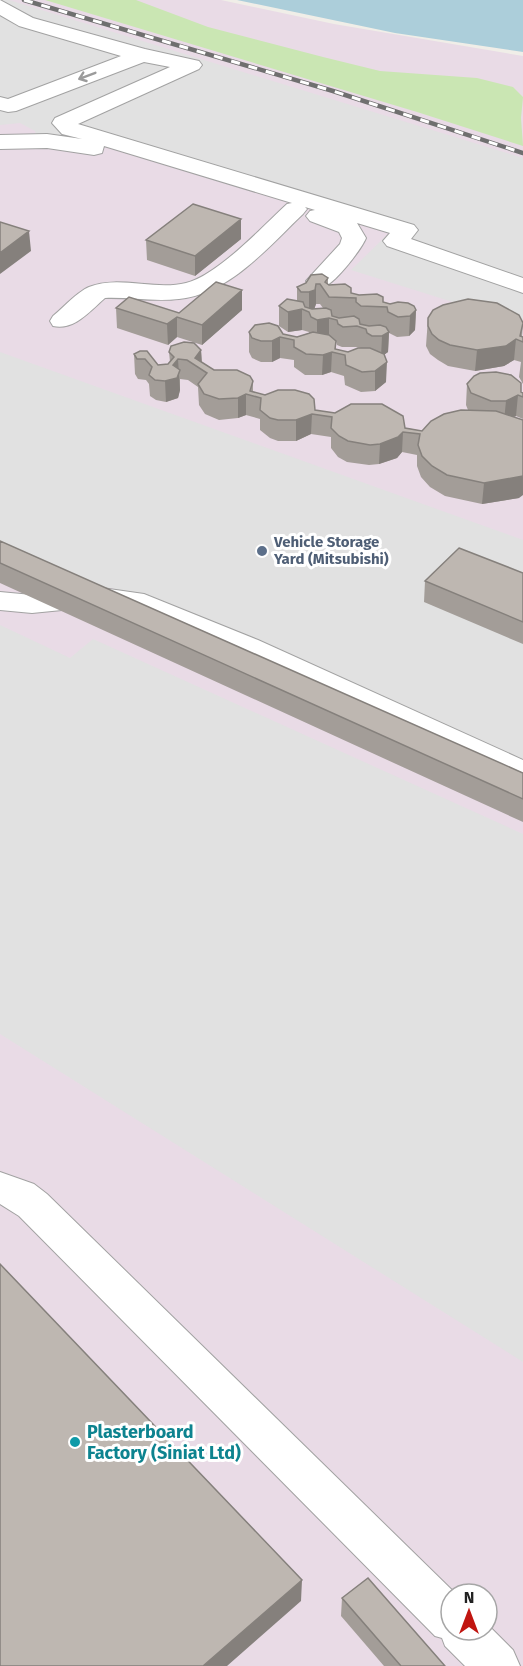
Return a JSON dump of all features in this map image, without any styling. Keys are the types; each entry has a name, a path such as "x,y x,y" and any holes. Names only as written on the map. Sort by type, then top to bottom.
{"lane":[{"path":"0,6 26,22 142,55 192,65 63,123 70,129 406,230 395,241 523,286"},
{"path":"0,32 26,22"},
{"path":"4,105 142,55"},
{"path":"0,140 39,119 4,105"},
{"path":"0,140 47,141 89,147 340,223 353,232 354,238 351,246 318,281"},
{"path":"62,321 96,293 103,291 182,291 202,286 257,243 294,209"},
{"path":"0,601 32,604 102,597 134,601 248,647 523,773"},
{"path":"0,1188 20,1195 33,1205 439,1608"},
{"path":"473,1642 497,1666"}],"shaded area":[{"path":"0,0 221,0 334,24 523,56 523,1666 0,1666"},
{"path":"0,0 9,0 523,158 523,324 351,270 390,232 102,145 36,135 35,131 20,123 0,125"},
{"name":"Vehicle Storage Yard (Mitsubishi)","path":"0,352 523,540 523,762 112,588 62,590 0,562"},
{"path":"0,625 70,658 93,639 523,834 523,1362 0,1034"}],"green space":[{"path":"45,0 136,0 208,27 380,71 477,78 513,87 523,97 521,118 523,146 417,112"}],"water":[{"path":"237,0 523,0 523,52 395,33"}],"building":[{"path":"193,204 241,219 195,256 146,240"},
{"path":"0,222 29,231 0,253"},
{"path":"322,274 328,278 325,282 329,285 345,284 351,288 351,293 377,294 383,297 383,302 408,303 416,310 410,316 398,317 388,312 387,307 361,306 356,302 356,298 329,297 320,284 316,284 315,290 309,292 301,292 297,287 306,283 311,275"},
{"path":"216,282 242,290 202,325 177,317 167,324 116,308 129,297 179,313"},
{"path":"287,299 303,302 305,307 312,309 326,308 331,310 332,316 339,318 354,316 359,319 360,324 380,325 386,327 389,332 382,336 372,336 367,333 366,329 357,326 343,327 338,324 337,320 329,318 317,320 302,309 288,312 279,306"},
{"path":"468,299 497,303 519,315 523,323 520,336 523,337 523,342 516,339 506,346 477,350 450,345 432,334 428,326 428,318 433,310"},
{"path":"269,323 278,326 283,334 297,337 313,332 329,335 336,341 335,349 348,352 358,348 370,348 384,354 387,362 375,371 362,372 346,365 345,355 332,352 323,355 306,354 294,347 294,340 280,337 272,341 261,341 252,338 249,332 255,325"},
{"path":"184,342 194,343 201,350 195,358 214,370 237,370 250,376 253,381 250,391 265,395 278,390 295,390 309,394 314,399 315,410 335,413 351,404 382,404 403,416 405,428 422,431 431,421 444,414 461,410 496,411 523,420 523,476 484,483 447,475 432,466 422,456 418,445 420,434 403,432 398,437 370,445 348,441 331,428 332,417 312,414 296,420 270,418 260,410 261,398 246,394 238,398 219,399 204,394 198,384 207,373 187,360 178,359 173,365 180,370 177,378 165,381 155,380 149,375 152,367 145,359 137,359 134,354 147,351 158,365 168,364 174,357 169,352 171,346"},
{"path":"496,372 511,375 521,383 523,397 518,395 506,401 491,401 471,393 467,384 474,376 480,373"},
{"path":"0,541 523,773 523,799 0,563"},
{"path":"459,548 523,573 523,622 425,581"},
{"name":"Plasterboard Factory (Siniat Ltd)","path":"0,1264 302,1580 203,1666 0,1666"},
{"path":"368,1578 445,1666 401,1666 342,1598"}],"railway":[{"path":"24,0 333,91 523,153"}],"place":[{"name":"Vehicle Storage Yard (Mitsubishi)","path":"262,551"},
{"name":"Plasterboard Factory (Siniat Ltd)","path":"75,1442"}]}
